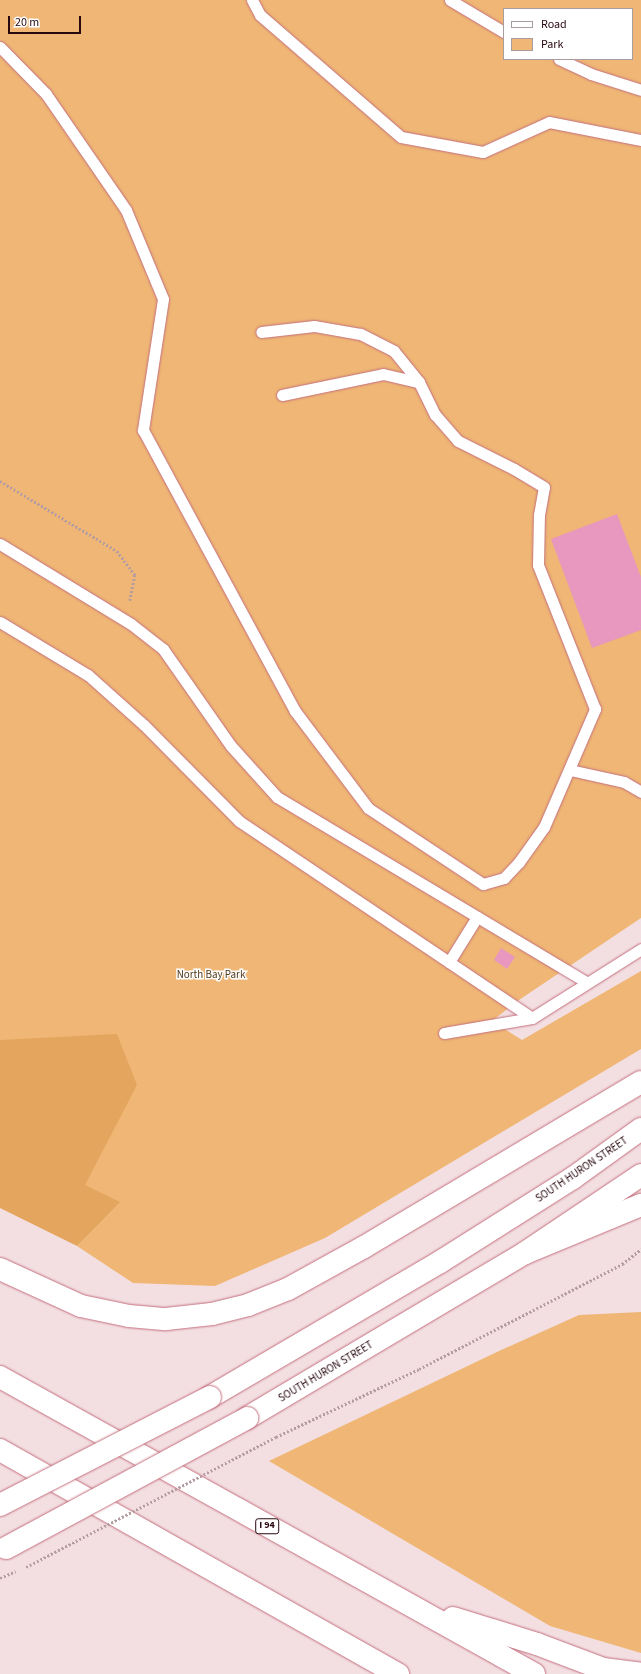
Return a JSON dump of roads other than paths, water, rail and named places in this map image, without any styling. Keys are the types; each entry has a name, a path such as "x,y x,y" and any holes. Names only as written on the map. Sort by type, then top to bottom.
{"main road":[{"path":"0,1269 81,1306 129,1316 166,1319 212,1314 248,1305 288,1289 364,1247 641,1082"},
{"name":"SOUTH HURON STREET","path":"0,1505 210,1397 440,1262 573,1178 641,1129"},
{"name":"SOUTH HURON STREET","path":"3,1550 247,1418 525,1253 641,1175"},
{"path":"525,1253 641,1205"},
{"name":"I 94","path":"0,1377 534,1674"},
{"path":"0,1450 398,1674"},
{"path":"412,1605 537,1644 603,1669 641,1674"}],"lane":[{"path":"252,0 260,15 401,137 483,152 549,122 641,140"},
{"path":"450,0 503,31"},
{"path":"0,47 46,94 126,210 163,299 143,430 295,711 368,808 483,884 504,878 519,862 544,827 595,710 538,565 539,515 544,487 514,469 458,441 435,415 419,382 394,351 360,334 314,326 261,332"},
{"path":"561,60 591,74 641,90"},
{"path":"282,396 383,374 419,382"},
{"path":"0,544 117,616 163,649 231,746 277,797 586,982"},
{"path":"0,622 88,675 144,725 239,821 532,1018"},
{"path":"570,770 624,782 641,792"},
{"path":"449,962 477,917"},
{"path":"444,1033 532,1018 586,982 641,949"}],"park label":[{"name":"North Bay Park","path":"211,975"}]}
